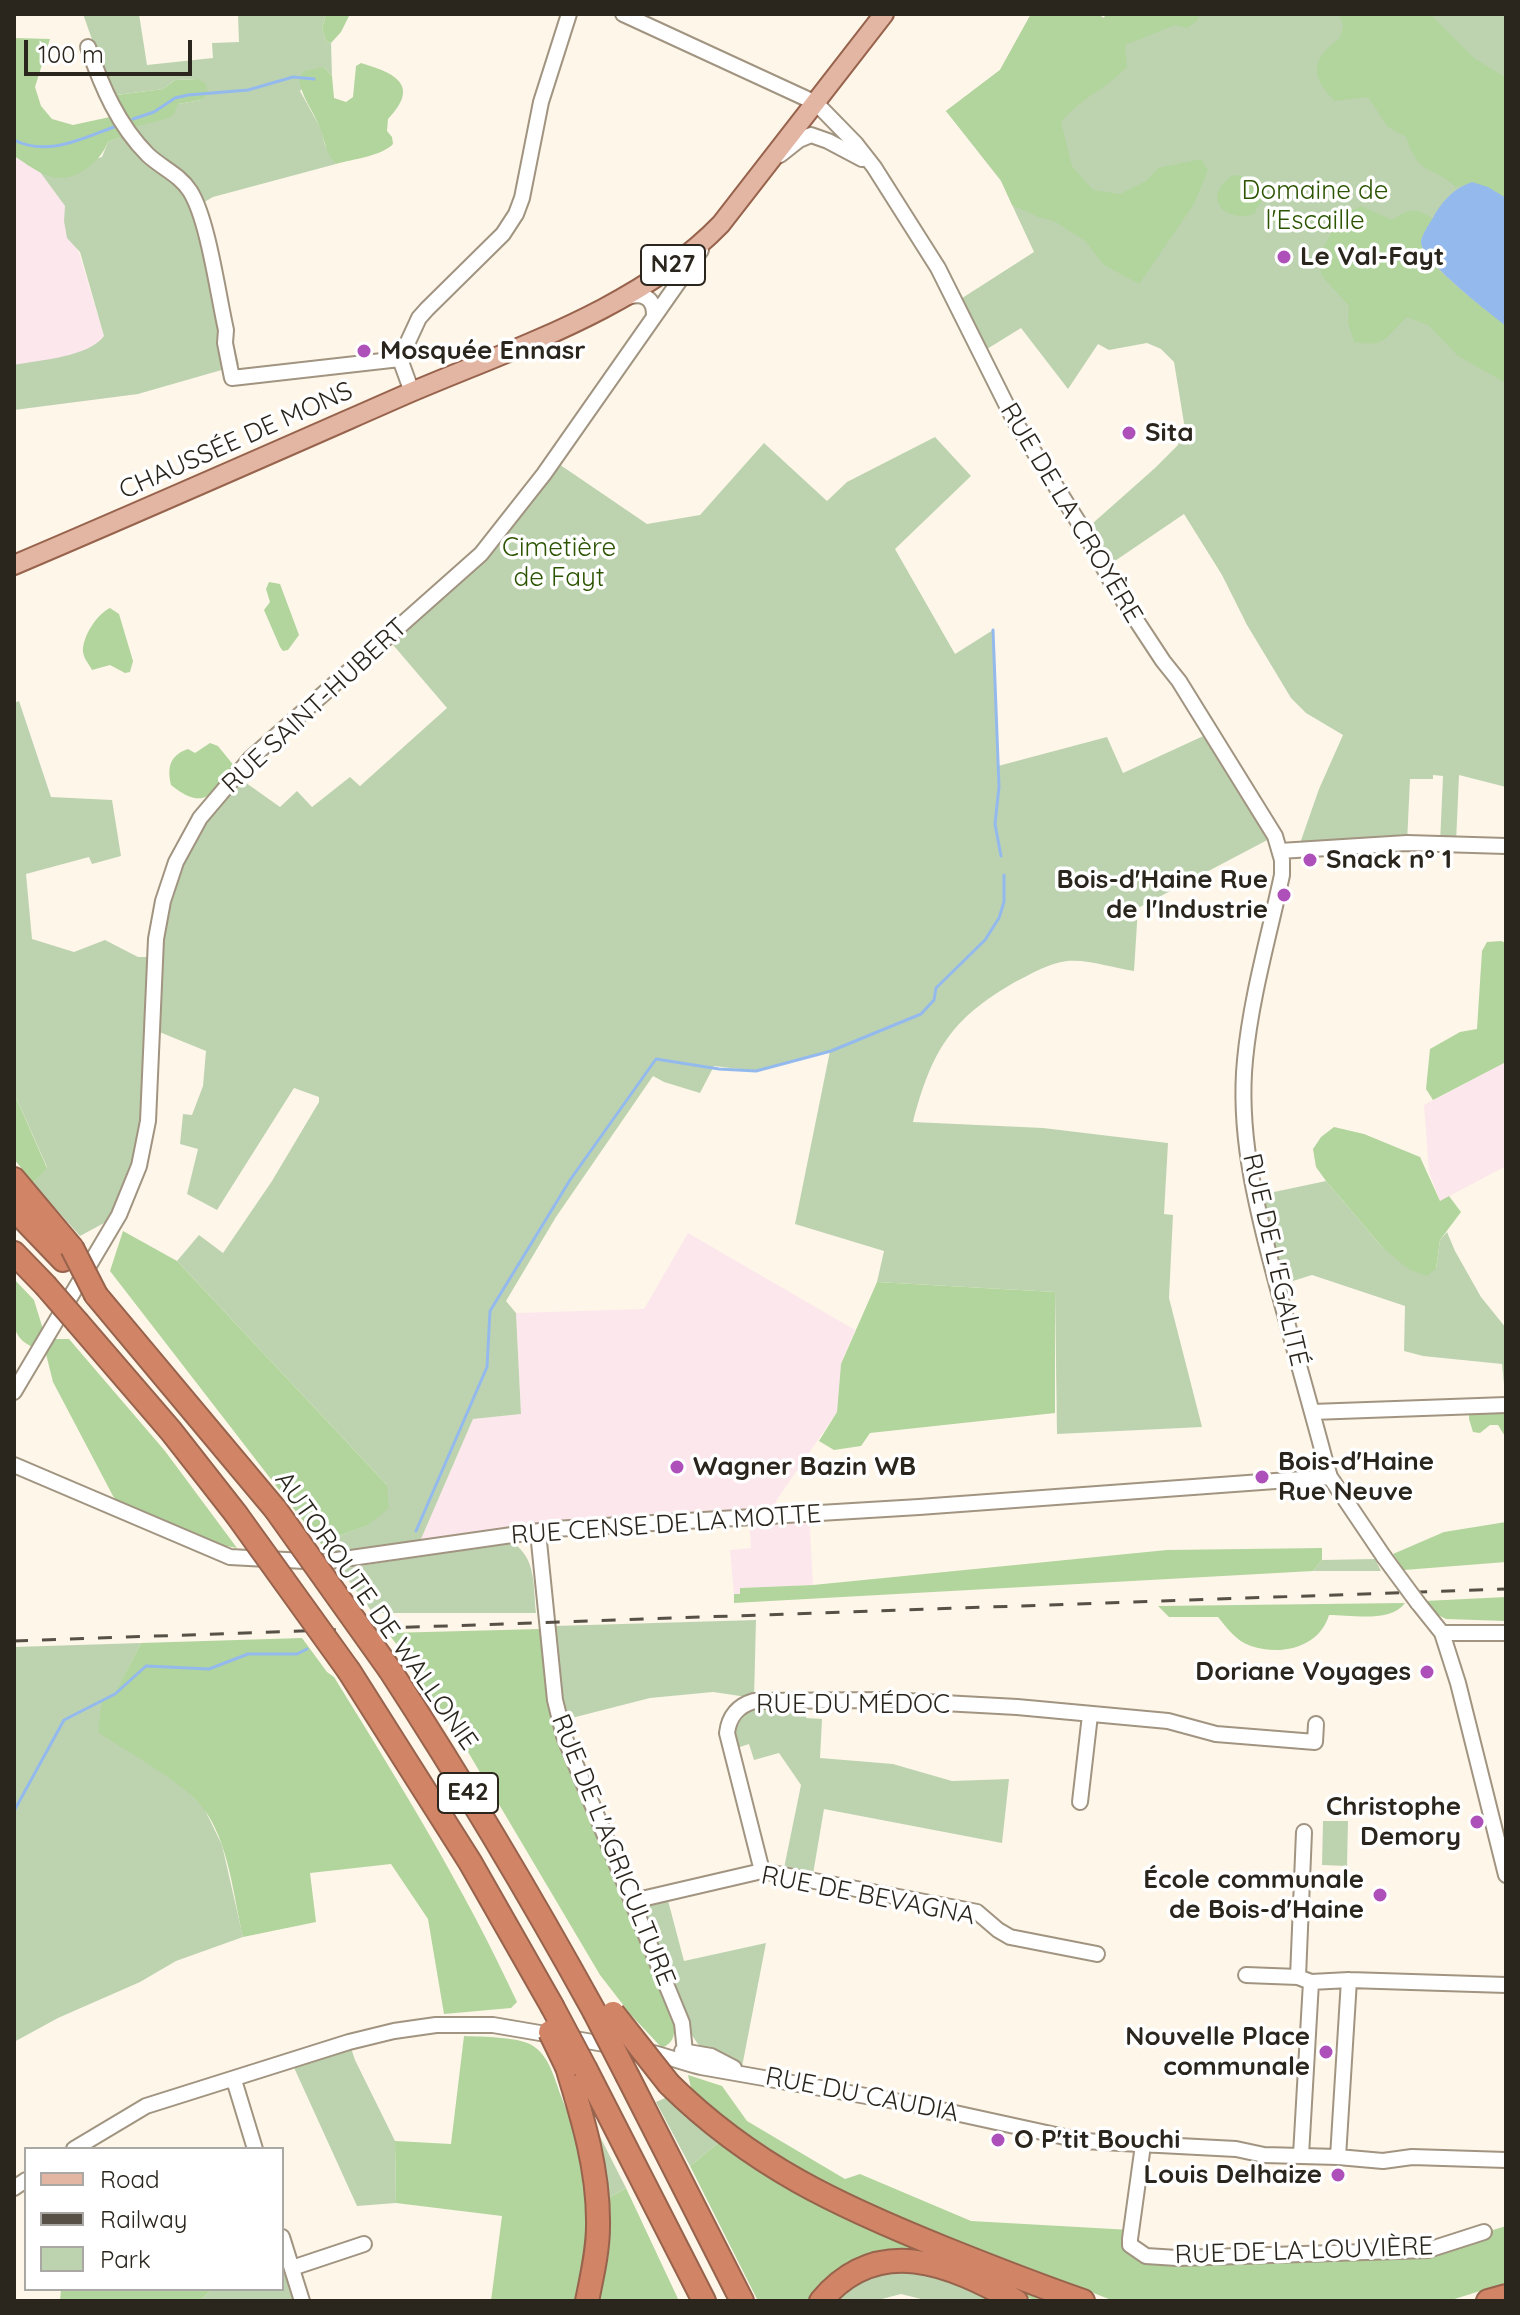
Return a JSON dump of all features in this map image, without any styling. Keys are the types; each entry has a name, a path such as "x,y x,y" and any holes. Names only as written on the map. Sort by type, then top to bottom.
{"highway":[{"path":"14,1179 67,1254"},
{"name":"AUTOROUTE DE WALLONIE","path":"14,1209 67,1254 96,1295 276,1510 390,1670 543,1918 574,1949 604,2012"},
{"name":"E42","path":"14,1253 171,1431 236,1514 349,1671 462,1849 544,1999 576,2068 704,2301"},
{"path":"604,2012 628,2077 742,2301"},
{"path":"604,2012 669,2084 718,2128 791,2179 875,2220 1083,2301"},
{"path":"576,2068 597,2192 598,2229 587,2301"},
{"path":"821,2301 839,2282 863,2266 887,2261 922,2262 961,2274 1016,2301"},
{"path":"1488,2301 1506,2296"}],"main road":[{"name":"N27","path":"612,304 669,274 721,224 884,14"},
{"name":"CHAUSSÉE DE MONS","path":"14,565 612,304"}],"street":[{"path":"412,392 400,359 419,318 503,234 516,214 541,102 569,14"},
{"name":"RUE DE LA CROYÈRE","path":"623,14 816,103 843,129 874,167 938,268 1014,420 1091,543 1113,585 1179,681 1262,813 1280,851"},
{"path":"88,47 104,90 129,135 184,183 197,205 226,330 225,343 232,378 400,359"},
{"name":"RUE DE LA CROYÈRE","path":"772,159 811,135 853,153 874,167"},
{"name":"RUE SAINT-HUBERT","path":"14,1392 119,1215 139,1166 148,1121 156,939 163,901 176,862 200,818 250,759 481,554 544,474 653,310 669,274"},
{"path":"612,304 640,295 650,299 653,310"},
{"path":"1280,851 1407,843 1506,846"},
{"name":"RUE DE L'EGALITÉ","path":"1280,851 1282,875 1259,973 1245,1060 1244,1113 1260,1221 1330,1477 1384,1557 1439,1630"},
{"path":"1312,1412 1506,1405"},
{"name":"RUE CENSE DE LA MOTTE","path":"17,1464 230,1557 323,1562 538,1532 1330,1477"},
{"name":"RUE DE L'AGRICULTURE","path":"538,1532 557,1712 564,1736 633,1901 688,2050"},
{"path":"1502,1633 1439,1630 1462,1697 1506,1875"},
{"name":"RUE DU MÉDOC","path":"762,1871 727,1733 733,1714 748,1703 888,1700 1017,1707 1168,1721 1216,1734 1315,1742 1316,1724"},
{"path":"1080,1802 1090,1715"},
{"path":"1301,2155 1304,1832"},
{"name":"RUE DE BEVAGNA","path":"633,1901 762,1871 977,1912 1010,1937 1097,1954"},
{"path":"1246,1975 1506,1985"},
{"path":"1338,2157 1349,1980"},
{"name":"RUE DU CAUDIA","path":"77,2147 136,2110 372,2035 436,2025 493,2025 688,2050 741,2072 923,2106 1083,2141 1383,2161 1412,2157 1506,2160"},
{"path":"234,2080 254,2147"},
{"name":"RUE DE LA LOUVIÈRE","path":"1143,2145 1130,2245 1146,2256 1177,2258 1428,2250 1484,2232"},
{"path":"284,2243 302,2301"},
{"path":"292,2268 364,2244"}],"shaded area":[{"path":"14,156 40,172 65,206 104,336 138,394 14,410"},
{"path":"1506,1062 1506,1166 1440,1201 1429,1172 1424,1105"},
{"path":"688,1233 855,1330 841,1364 837,1412 776,1501 778,1516 809,1514 813,1585 740,1588 740,1594 734,1594 730,1550 751,1548 749,1519 418,1546 473,1419 521,1414 516,1313 644,1309"}],"green space":[{"path":"83,14 139,14 147,65 213,58 212,43 239,42 238,14 326,14 322,29 326,41 331,43 332,76 324,67 300,91 336,164 213,197 201,204 239,365 138,394 14,410 14,365 76,353 104,336 80,252 67,238 65,206 40,172 102,157 108,142 131,132 129,128 178,104 201,100 198,79 175,80 163,89 109,96 109,87"},
{"path":"326,14 350,14 331,43 326,41 322,29"},
{"name":"Domaine de l'Escaille","path":"1031,14 1097,14 1104,18 1106,14 1506,14 1506,787 1459,775 1456,843 1440,843 1443,776 1433,775 1433,779 1410,779 1407,843 1298,849 1319,789 1343,735 1306,713 1291,698 1184,514 1106,567 1084,531 1178,445 1184,423 1174,362 1161,349 1147,343 1109,350 1098,344 1068,389 1021,328 979,354 956,302 1034,252 1001,181 946,111 1000,70"},
{"path":"1031,14 1097,14 1104,18 1106,14 1200,14 1197,21 1187,28 1175,25 1125,45 1127,67 1061,122 1072,166 1093,190 1120,194 1146,181 1158,168 1201,159 1208,170 1194,204 1139,284 1104,265 1085,241 1054,221 1012,205 1001,180 946,111 1000,70"},
{"path":"1339,14 1430,14 1474,58 1506,78 1506,198 1482,186 1456,187 1421,165 1406,137 1388,127 1368,97 1335,101 1321,84 1317,68 1323,53 1340,38 1343,26"},
{"path":"14,38 50,39 35,87 41,106 52,119 73,125 119,115 109,96 163,89 175,80 198,79 206,84 208,93 201,100 178,104 169,118 130,128 132,132 108,142 95,161 83,171 68,177 48,176 14,156"},
{"path":"361,63 393,76 403,89 398,107 388,119 387,131 393,144 375,154 336,164 328,152 299,78 304,71 324,67 332,76 334,98 346,102 353,97 356,66"},
{"path":"1232,175 1253,178 1264,187 1266,193 1254,214 1231,214 1218,203 1219,190"},
{"path":"1361,206 1392,220 1412,211 1433,219 1421,242 1431,262 1506,326 1506,383 1458,356 1428,325 1407,317 1379,342 1354,342 1348,323 1349,306 1321,275 1320,254 1343,215"},
{"name":"Cimetière de Fayt","path":"935,437 971,476 895,549 955,654 993,630 998,766 1107,737 1123,773 1212,732 1275,836 1138,908 1134,971 1083,961 1060,962 1015,982 975,1009 947,1039 937,1056 913,1122 1043,1128 1168,1143 1164,1214 1173,1215 1169,1298 1202,1427 1057,1434 1055,1292 877,1282 884,1251 795,1224 830,1051 756,1071 714,1066 700,1093 653,1076 556,1217 506,1301 516,1313 521,1414 473,1419 418,1546 328,1553 341,1535 367,1525 387,1485 177,1261 199,1235 223,1253 272,1181 319,1102 319,1097 294,1088 217,1210 187,1194 198,1149 180,1144 183,1114 192,1115 203,1086 206,1051 152,1029 148,1121 119,1215 80,1236 33,1183 47,1167 14,1093 14,703 19,701 51,797 112,800 121,856 92,864 89,857 26,874 32,939 74,952 105,940 138,957 155,957 171,875 235,775 280,807 297,791 312,807 350,777 360,786 447,708 388,639 464,571 553,460 647,524 700,515 764,443 827,501 847,482"},
{"path":"269,582 280,584 299,635 288,650 283,651 280,647 264,610 270,602 266,589"},
{"path":"110,608 119,614 133,661 130,672 125,673 110,665 92,670 84,655 83,646 91,627"},
{"path":"210,743 218,746 235,767 214,792 200,798 192,797 171,785 169,773 174,758 188,749 195,753"},
{"path":"1487,942 1506,943 1506,1062 1433,1100 1426,1089 1430,1049 1460,1032 1477,1029 1482,951"},
{"path":"14,1093 47,1168 33,1183 14,1159"},
{"path":"1334,1127 1364,1134 1420,1157 1440,1201 1449,1196 1461,1212 1440,1240 1436,1269 1427,1276 1410,1270 1383,1248 1316,1167 1313,1149 1321,1137"},
{"path":"1326,1181 1383,1248 1436,1269 1440,1240 1447,1232 1481,1297 1506,1328 1506,1405 1502,1364 1423,1356 1404,1351 1405,1306 1312,1275 1277,1286 1255,1196"},
{"path":"123,1231 177,1261 387,1485 389,1508 368,1525 341,1535 328,1553 110,1271"},
{"path":"14,1279 34,1300 46,1339 69,1339 165,1451 237,1548 179,1537 126,1513 113,1496 53,1382 45,1350 27,1344 16,1332"},
{"path":"877,1282 1055,1292 1055,1413 870,1433 861,1446 834,1450 819,1441 837,1412 841,1364"},
{"path":"1506,1405 1506,1438 1498,1425 1490,1425 1480,1433 1473,1432 1469,1406"},
{"path":"1506,1522 1506,1562 1404,1570 1393,1554 1444,1532"},
{"path":"512,1542 530,1565 536,1613 373,1613 340,1569"},
{"path":"1322,1548 1322,1560 1313,1571 734,1603 734,1594 740,1594 740,1588 813,1585 1167,1550"},
{"path":"1375,1559 1381,1571 1313,1571 1322,1560"},
{"path":"1506,1597 1506,1621 1446,1619 1434,1613 1425,1601"},
{"path":"1405,1603 1399,1609 1381,1616 1329,1615 1317,1635 1308,1642 1298,1647 1274,1650 1246,1644 1232,1634 1218,1617 1169,1617 1158,1606"},
{"path":"756,1620 754,1698 713,1692 650,1698 560,1721 554,1626"},
{"path":"540,1629 549,1710 558,1742 674,2025 672,2039 662,2048 600,1975 468,1752 388,1633"},
{"path":"302,1638 334,1677 453,1877 517,2002 511,2008 444,2014 428,1919 391,1864 310,1873 316,1922 243,1937 224,1853 203,1808 169,1778 98,1732 102,1700 115,1693 141,1643"},
{"path":"141,1643 115,1694 188,1792 204,1808 222,1845 243,1937 176,1961 140,1982 58,2018 14,2042 14,1647"},
{"path":"806,1701 806,1718 822,1719 820,1758 893,1764 952,1781 1009,1779 1002,1843 824,1809 813,1874 784,1868 801,1785 779,1753 754,1760 749,1744 731,1750 728,1722 742,1706"},
{"path":"1323,1821 1348,1821 1347,1866 1322,1865"},
{"path":"666,1893 684,1961 766,1943 741,2072 700,2047 687,2028 633,1901"},
{"path":"464,2036 502,2038 530,2044 541,2053 552,2070 578,2149 586,2197 585,2247 577,2301 491,2301 502,2216 396,2203 395,2141 451,2144"},
{"path":"349,2042 395,2141 396,2203 357,2206 291,2061"},
{"path":"688,2075 722,2086 747,2121 845,2179 860,2174 971,2221 1131,2230 1140,2253 1428,2250 1506,2226 1506,2283 1448,2301 1114,2301 879,2210 814,2180 772,2155 710,2108 691,2088"},
{"path":"672,2095 722,2140 690,2166 656,2102"},
{"path":"583,2103 626,2188 607,2199"},
{"path":"722,2140 1067,2301 1035,2301 988,2277 874,2255 852,2262 833,2276 814,2301 758,2301 690,2166"},
{"path":"626,2188 679,2301 594,2301 607,2199"},
{"path":"284,2243 302,2301 199,2301 211,2291 284,2291"},
{"path":"924,2270 1003,2301 929,2301 901,2294 874,2301 830,2301 861,2274"},
{"path":"61,2291 211,2291 199,2301 60,2301"}],"water":[{"path":"1472,182 1506,198 1506,326 1444,274 1424,251 1421,242 1443,203 1455,191"}],"waterway":[{"path":"133,119 154,112 175,98 188,95 248,90 293,77 314,79"},
{"path":"14,140 27,145 54,146 120,125"},
{"path":"993,630 999,787 995,824 1001,856"},
{"path":"416,1531 487,1367 490,1311 570,1180 656,1059 719,1069 756,1071 831,1051 921,1014 934,1000 936,988 985,940 999,918 1004,902 1004,875"},
{"path":"14,1811 64,1720 115,1694 146,1666 209,1669 248,1654 297,1654 307,1649"}],"railway":[{"path":"14,1641 1506,1589"}],"place":[{"name":"Le Val-Fayt","path":"1284,257"},
{"name":"Mosquée Ennasr","path":"364,351"},
{"name":"Sita","path":"1129,433"},
{"name":"Snack n° 1","path":"1310,860"},
{"name":"Bois-d'Haine Rue de l'Industrie","path":"1284,895"},
{"name":"Wagner Bazin WB","path":"677,1467"},
{"name":"Bois-d'Haine Rue Neuve","path":"1262,1477"},
{"name":"Doriane Voyages","path":"1427,1672"},
{"name":"Christophe Demory","path":"1477,1822"},
{"name":"École communale de Bois-d'Haine","path":"1380,1895"},
{"name":"Nouvelle Place communale","path":"1326,2052"},
{"name":"O P'tit Bouchi","path":"998,2140"},
{"name":"Louis Delhaize","path":"1338,2175"}]}
